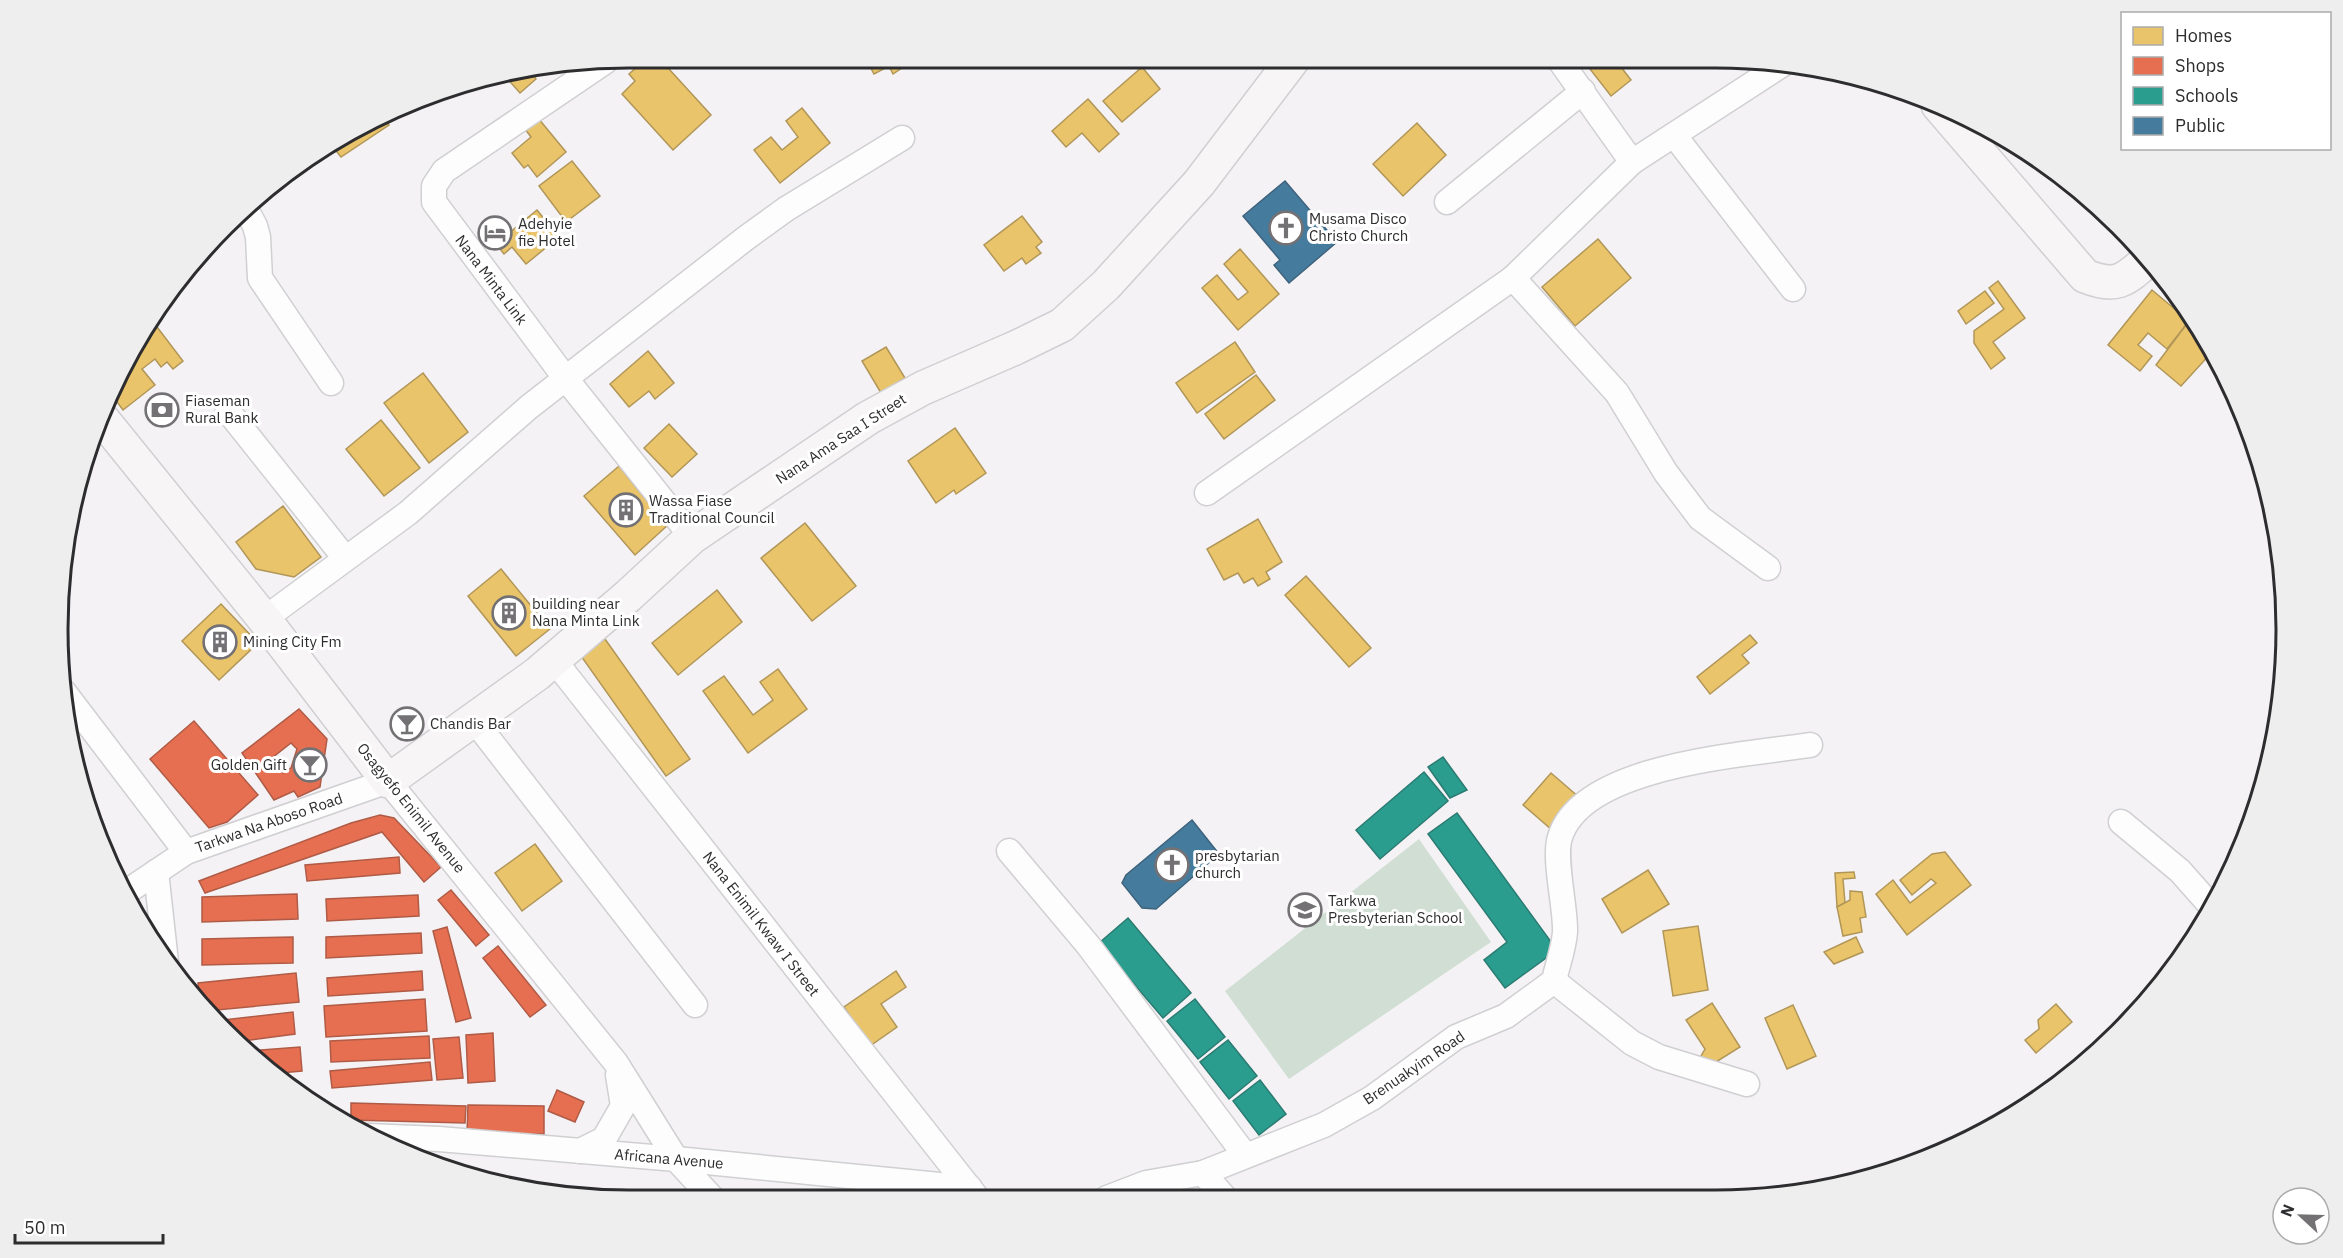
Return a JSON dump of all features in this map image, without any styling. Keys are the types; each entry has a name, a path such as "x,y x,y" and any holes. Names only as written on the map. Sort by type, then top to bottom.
{"street":[{"name":"Nana Ama Saa I Street","path":"388,781 554,660 692,537 868,418 923,388 1062,325 1106,285 1198,183 1286,68"},
{"path":"1566,68 1632,162"},
{"name":"Nana Minta Link","path":"594,69 444,171 434,186 434,202 566,379 692,537"},
{"path":"1207,493 1513,278 1632,162 1773,71"},
{"path":"1446,202 1583,91"},
{"path":"1951,120 2085,276 2101,283 2125,280 2141,266"},
{"path":"1674,135 1793,289"},
{"path":"264,619 408,513 529,407 778,215 902,138"},
{"path":"250,216 258,237 260,278 331,383"},
{"path":"1513,278 1617,393 1666,473 1700,518 1768,568"},
{"path":"228,411 345,558"},
{"name":"Osagyefo Enimil Avenue","path":"106,424 264,619 388,781 616,1063 676,1159 705,1190"},
{"name":"Nana Enimil Kwaw I Street","path":"554,660 972,1190"},
{"path":"72,703 186,852"},
{"path":"474,720 695,1005"},
{"path":"1747,1084 1659,1057 1632,1043 1554,981 1565,933 1559,838 1567,822 1586,803 1612,786 1651,771 1810,745"},
{"name":"Tarkwa Na Aboso Road","path":"131,889 186,852 388,781"},
{"path":"2121,822 2180,871 2206,900"},
{"path":"1010,851 1088,945 1245,1155"},
{"path":"156,872 164,944"},
{"name":"Brenuakyim Road","path":"1128,1190 1146,1183 1203,1173 1332,1120 1372,1098 1456,1037 1506,1016 1554,981"},
{"path":"580,1151 604,1139 623,1106 616,1063"},
{"name":"Africana Avenue","path":"390,1137 676,1159 948,1190"},
{"path":"1203,1173 1218,1190"}],"shaded area":[{"path":"1419,839 1491,942 1289,1079 1225,991"}],"building: Homes":[{"path":"636,68 668,68 711,115 673,150 622,94 635,81 629,74"},
{"path":"871,68 885,68 874,74"},
{"path":"890,68 902,68 893,74"},
{"path":"1141,68 1160,89 1122,122 1103,101"},
{"path":"1589,68 1622,68 1631,80 1611,96"},
{"path":"533,76 536,79 520,93 509,81"},
{"path":"1088,99 1119,134 1099,152 1082,133 1066,147 1052,131"},
{"path":"802,108 830,143 780,183 754,150 771,137 782,150 798,137 786,121"},
{"path":"538,118 566,152 537,177 528,165 524,168 512,153 531,137 525,129"},
{"path":"387,122 389,125 341,157 336,150"},
{"path":"1417,123 1446,155 1403,196 1373,164"},
{"path":"572,161 600,196 566,222 539,186"},
{"path":"537,210 559,237 526,264 512,247 504,254 496,244"},
{"path":"1022,216 1042,242 1036,247 1041,253 1026,264 1022,258 1004,271 984,245"},
{"path":"1598,239 1631,278 1575,326 1542,287"},
{"path":"1240,249 1279,294 1238,330 1202,288 1217,275 1238,300 1248,292 1224,264"},
{"path":"1998,281 2025,318 1993,342 2005,358 1991,369 1974,343 1974,331 2004,309 1989,288"},
{"path":"2152,290 2176,310 2186,325 2167,349 2148,333 2138,345 2152,356 2140,371 2108,345"},
{"path":"1985,291 1994,303 1966,324 1958,311"},
{"path":"2186,325 2206,359 2181,386 2156,365"},
{"path":"156,326 183,361 173,369 167,362 161,367 155,359 142,369 155,385 123,410 116,401"},
{"path":"1235,342 1255,372 1197,413 1176,383"},
{"path":"886,347 905,378 881,393 862,361"},
{"path":"648,351 674,383 655,399 649,391 629,407 610,384"},
{"path":"423,373 468,432 429,463 384,403"},
{"path":"1256,375 1275,400 1224,439 1205,414"},
{"path":"381,420 420,468 384,496 346,449"},
{"path":"669,424 697,454 672,477 644,448"},
{"path":"955,428 986,473 956,494 954,490 936,503 908,461"},
{"name":"Wassa Fiase Traditional Council","path":"619,466 669,524 635,555 584,496"},
{"path":"283,506 321,557 294,577 256,569 236,542"},
{"path":"1258,519 1282,562 1266,572 1270,579 1258,586 1253,578 1244,583 1238,573 1224,580 1207,549"},
{"path":"805,523 856,586 812,621 761,558"},
{"name":"building near Nana Minta Link","path":"501,569 550,629 516,656 468,596"},
{"path":"1306,576 1371,648 1349,667 1285,595"},
{"path":"717,590 742,622 678,675 652,643"},
{"name":"Mining City Fm","path":"221,604 258,643 219,680 182,641"},
{"path":"1750,635 1757,643 1742,655 1749,663 1710,694 1697,677"},
{"path":"605,639 690,759 666,776 581,656"},
{"path":"778,669 807,709 748,753 703,691 724,676 753,715 773,700 760,682"},
{"path":"1551,773 1580,798 1552,830 1523,805"},
{"path":"535,844 562,881 522,911 495,873"},
{"path":"1945,852 1971,885 1907,935 1876,894 1893,880 1910,903 1936,883 1931,879 1912,895 1900,880 1932,854"},
{"path":"1648,870 1669,904 1622,933 1602,899"},
{"path":"1854,872 1855,878 1843,879 1845,903 1837,907 1835,873"},
{"path":"1850,891 1862,892 1866,917 1860,918 1862,932 1843,936 1837,907 1850,900"},
{"path":"1698,926 1708,990 1673,996 1663,931"},
{"path":"1856,937 1863,952 1834,964 1824,952"},
{"path":"896,971 906,987 881,1004 897,1027 870,1046 844,1007"},
{"path":"1712,1003 1740,1047 1708,1067 1701,1056 1705,1049 1686,1020"},
{"path":"2056,1004 2072,1022 2036,1053 2025,1040 2039,1029 2038,1020"},
{"path":"1793,1005 1816,1056 1787,1069 1765,1018"}],"building: Shops":[{"path":"299,709 327,739 320,787 298,797 294,791 274,800 242,753","holes":["291,743 297,749 291,768 283,773 272,758"]},
{"path":"194,721 258,795 227,822 209,828 150,759"},
{"path":"380,815 394,818 441,867 424,882 382,832 205,893 199,881 351,823"},
{"path":"399,857 400,873 307,881 305,865"},
{"path":"451,890 489,935 476,946 438,900"},
{"path":"297,894 298,919 202,922 202,897"},
{"path":"418,895 419,916 327,921 326,899"},
{"path":"447,927 471,1018 456,1022 433,931"},
{"path":"421,933 422,953 326,958 326,937"},
{"path":"293,937 293,963 202,965 202,939"},
{"path":"498,946 546,1005 530,1017 483,958"},
{"path":"422,971 423,990 328,996 327,978"},
{"path":"296,973 299,1002 217,1010 199,989 198,983"},
{"path":"425,999 427,1031 326,1037 324,1006"},
{"path":"293,1012 295,1034 248,1040 226,1020"},
{"path":"493,1033 495,1081 468,1083 466,1035"},
{"path":"429,1036 430,1058 331,1062 330,1041"},
{"path":"459,1037 463,1078 437,1080 433,1039"},
{"path":"300,1047 302,1071 285,1073 258,1050"},
{"path":"430,1062 432,1080 332,1088 330,1071"},
{"path":"557,1090 584,1102 575,1122 548,1111"},
{"path":"351,1103 466,1106 465,1123 357,1120 351,1117"},
{"path":"468,1105 544,1106 544,1134 467,1133"}],"building: Schools":[{"path":"1443,757 1467,790 1450,798 1428,767"},
{"path":"1424,772 1448,801 1380,859 1356,830"},
{"path":"1457,813 1557,950 1505,988 1484,960 1507,942 1428,834"},
{"path":"1128,918 1191,993 1163,1018 1099,943"},
{"path":"1195,999 1225,1037 1198,1059 1167,1021"},
{"path":"1228,1040 1257,1076 1229,1099 1200,1062"},
{"path":"1260,1080 1286,1114 1259,1135 1233,1101"}],"building: Public":[{"path":"1285,181 1337,242 1289,283 1274,265 1280,260 1243,216"},
{"name":"presbytarian church","path":"1192,820 1219,854 1156,909 1142,908 1122,883 1126,875"}],"place":[{"name":"Musama Disco Christo Church","path":"1286,228"},
{"name":"Adehyie fie Hotel","path":"495,233"},
{"name":"Fiaseman Rural Bank","path":"162,410"},
{"name":"Wassa Fiase Traditional Council","path":"626,510"},
{"name":"building near Nana Minta Link","path":"509,613"},
{"name":"Mining City Fm","path":"220,642"},
{"name":"Chandis Bar","path":"407,724"},
{"name":"Golden Gift","path":"310,765"},
{"name":"presbytarian church","path":"1172,865"},
{"name":"Tarkwa Presbyterian School","path":"1305,910"}]}
